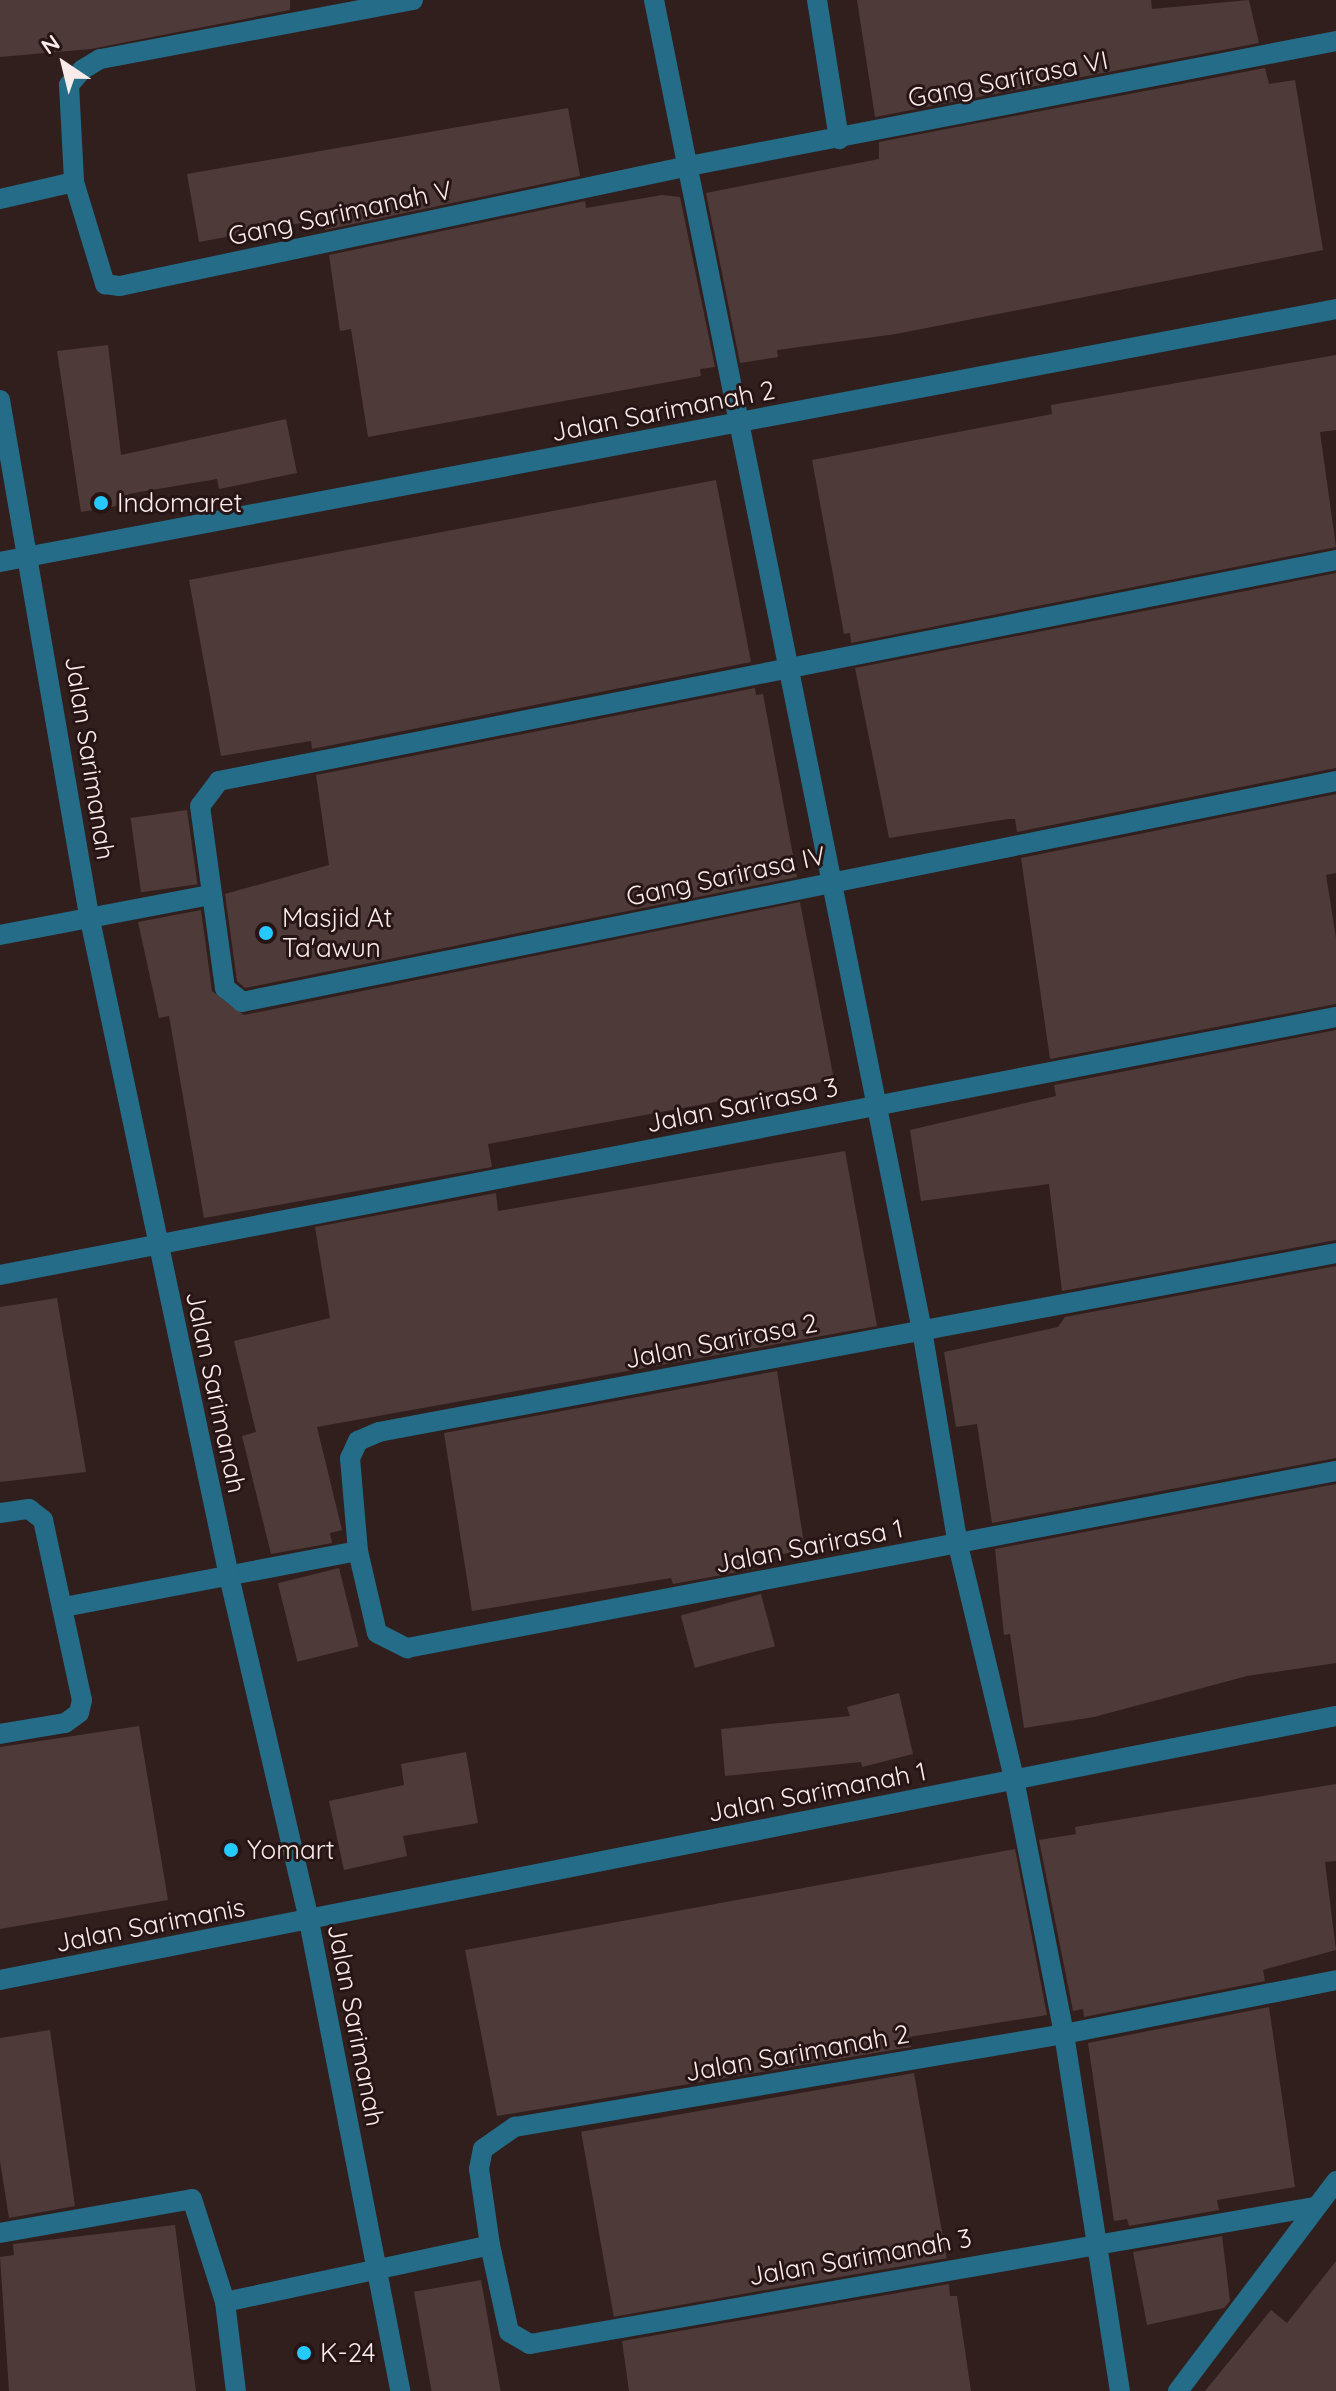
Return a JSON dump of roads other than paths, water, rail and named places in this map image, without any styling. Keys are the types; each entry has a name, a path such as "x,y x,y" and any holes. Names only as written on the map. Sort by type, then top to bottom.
{"street":[{"name":"Gang Sarimanah V","path":"413,0 100,59 69,85 74,182 98,274 105,284 120,286 689,166"},
{"path":"654,0 785,667 922,1330 958,1545 1014,1779 1064,2034 1120,2391"},
{"path":"817,0 839,139"},
{"name":"Gang Sarirasa VI","path":"689,166 1336,41"},
{"path":"0,199 74,182"},
{"name":"Jalan Sarimanah 2","path":"0,562 1336,309"},
{"name":"Jalan Sarimanah","path":"0,400 30,556 89,915 229,1576 309,1921 400,2391"},
{"path":"0,935 89,915 209,895 200,806 219,781 1336,560"},
{"name":"Gang Sarirasa IV","path":"209,895 225,988 242,1002 1336,781"},
{"name":"Jalan Sarirasa 3","path":"0,1275 1336,1017"},
{"name":"Jalan Sarirasa 2","path":"358,1551 350,1458 358,1441 379,1432 1336,1253"},
{"name":"Jalan Sarirasa 1","path":"358,1551 377,1633 407,1648 1336,1471"},
{"path":"0,1513 29,1509 43,1520 82,1700 79,1713 65,1723 0,1734"},
{"path":"64,1607 358,1551"},
{"name":"Jalan Sarimanah 1","path":"309,1921 1336,1716"},
{"name":"Jalan Sarimanis","path":"0,1980 309,1921"},
{"name":"Jalan Sarimanah 2","path":"490,2245 481,2159 483,2149 515,2127 1064,2034 1336,1980"},
{"path":"1178,2391 1336,2181"},
{"path":"0,2233 192,2199 225,2302 236,2391"},
{"name":"Jalan Sarimanah 3","path":"490,2245 509,2332 530,2344 1097,2242 1314,2207"},
{"path":"225,2302 376,2273 490,2245"}],"place":[{"name":"Indomaret","path":"101,503"},
{"name":"Masjid At Ta'awun","path":"266,933"},
{"name":"Yomart","path":"231,1850"},
{"name":"K-24","path":"304,2353"}]}
